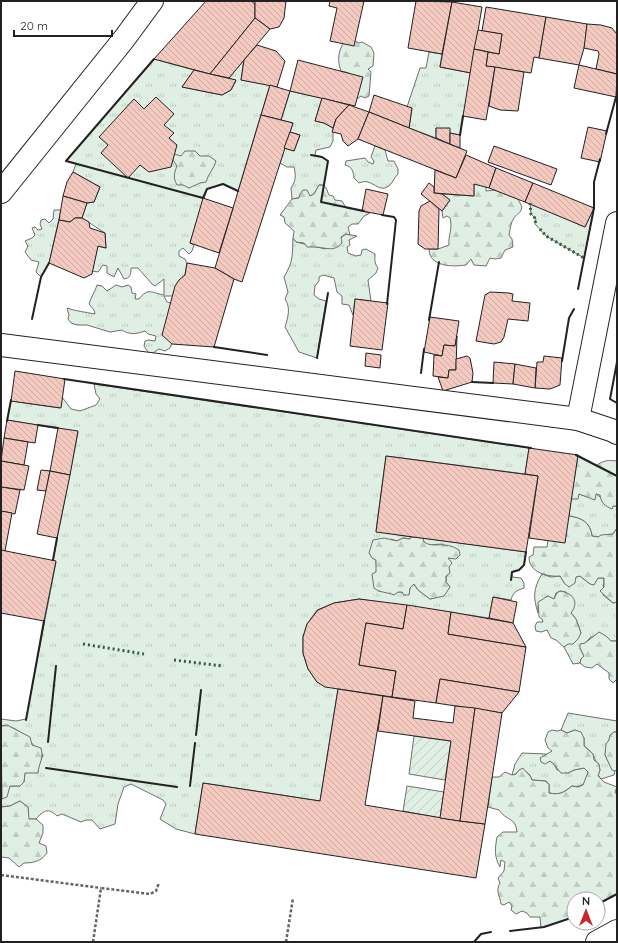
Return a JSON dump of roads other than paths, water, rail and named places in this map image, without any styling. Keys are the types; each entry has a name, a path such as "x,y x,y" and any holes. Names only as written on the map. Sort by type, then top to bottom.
{"street":[{"path":"1,192 124,39 152,1"},
{"path":"578,419 617,223"},
{"path":"1,345 578,419 617,433"},
{"path":"597,942 617,931"}]}
